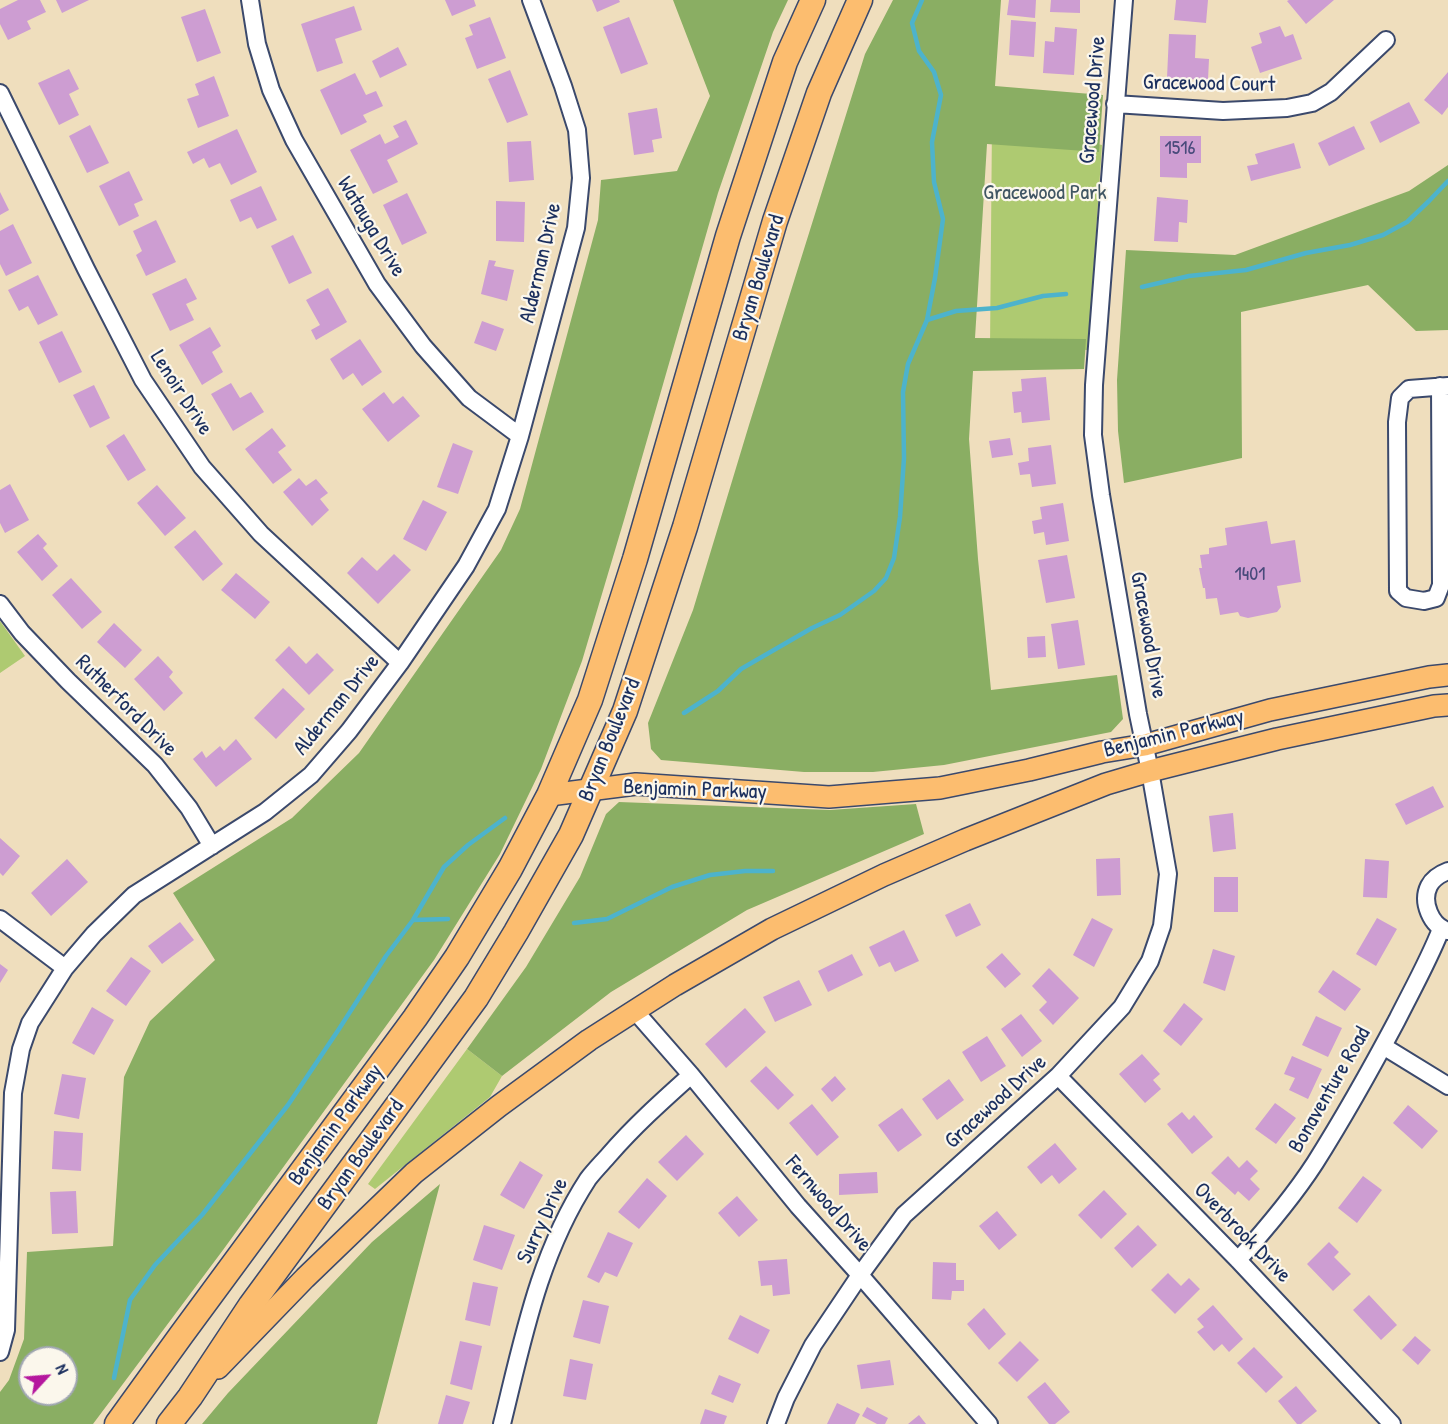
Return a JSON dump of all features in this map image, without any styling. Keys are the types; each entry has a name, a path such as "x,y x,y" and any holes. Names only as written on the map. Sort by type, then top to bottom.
{"highway":[{"name":"Bryan Boulevard","path":"549,795 590,700 635,559 728,236 786,61 813,0"},
{"name":"Bryan Boulevard","path":"190,1396 251,1305 476,998 571,835 625,711 686,526 775,221 813,109 860,0"},
{"name":"Benjamin Parkway","path":"117,1424 457,957 504,878 549,795"},
{"name":"Benjamin Parkway","path":"169,1424 190,1396"}],"main road":[{"name":"Benjamin Parkway","path":"549,795 636,784 829,797 940,788 1102,752 1145,745 1270,710 1448,675"},
{"name":"Benjamin Parkway","path":"190,1396 305,1278 414,1173 499,1106 590,1040 675,985 772,929 884,875 1106,784 1278,739 1448,705"}],"street":[{"name":"Watauga Drive","path":"250,0 257,44 271,90 294,140 377,284 423,346 469,399 520,436"},
{"name":"Alderman Drive","path":"0,1352 6,1330 13,1092 21,1049 30,1023 65,968 94,934 134,895 265,812 311,775 400,663 466,567 497,509 520,436 576,228 581,178 577,130 531,0"},
{"name":"Gracewood Drive","path":"776,1424 786,1398 813,1345 904,1215 1058,1076 1122,1006 1150,960 1162,926 1168,874 1138,714 1093,435 1094,385 1124,0"},
{"name":"Gracewood Court","path":"1115,104 1223,111 1287,108 1312,104 1331,92 1386,40"},
{"name":"Lenoir Drive","path":"0,93 142,380 202,467 261,534 400,663"},
{"path":"1444,386 1441,585 1436,598 1424,601 1406,598 1398,591 1397,422 1400,398 1409,389 1444,386"},
{"name":"Rutherford Drive","path":"0,604 22,633 45,657 156,765 189,808 212,846"},
{"name":"Bonaventure Road","path":"1238,1260 1264,1232 1314,1165 1383,1046 1445,930 1431,918 1426,905 1430,884 1437,876 1448,871"},
{"path":"0,918 65,968"},
{"name":"Fernwood Drive","path":"635,1011 691,1075 798,1206 990,1424"},
{"path":"1383,1046 1448,1086"},
{"name":"Surry Drive","path":"502,1424 543,1268 563,1222 589,1178 629,1131 691,1075"},
{"name":"Overbrook Drive","path":"1058,1076 1238,1260 1392,1424"}],"green space":[{"path":"673,0 788,0 773,32 718,193 582,661 541,769 500,854 434,960 93,1424 0,1424 0,1392 9,1380 18,1355 18,1406 78,1406 78,1346 21,1346 24,1339 27,1252 113,1246 124,1077 150,1021 215,960 173,893 292,818 359,753 501,550 520,509 598,220 601,180 677,171 710,96"},
{"path":"893,0 1001,0 995,86 1103,95 1099,152 987,144 975,338 1086,339 1084,369 973,371 969,439 991,690 1117,675 1123,719 1111,732 944,765 873,772 804,772 661,760 651,749 648,723 693,610 865,54"},
{"name":"Gracewood Park","path":"992,123 1102,145 1088,350 990,348"},
{"path":"1448,165 1448,330 1416,331 1368,285 1241,312 1242,458 1124,483 1118,431 1117,380 1126,250 1235,255 1409,191"},
{"path":"0,621 25,656 0,673"},
{"path":"619,802 830,810 916,804 924,834 747,910 611,992 502,1076 467,1049 526,967 580,877 606,814"},
{"path":"467,1049 502,1076 490,1097 375,1189 368,1184"},
{"path":"440,1184 377,1424 202,1424 228,1393 372,1242"}],"building":[{"path":"18,0 40,0 46,12 27,21 31,29 8,40 0,24 0,9"},
{"path":"56,0 89,0 62,13"},
{"path":"445,0 474,0 476,6 452,16"},
{"path":"592,0 619,0 620,2 597,12"},
{"path":"1009,0 1036,0 1035,18 1007,15"},
{"path":"1051,0 1080,0 1080,13 1050,12"},
{"path":"1176,0 1208,0 1206,23 1174,20"},
{"path":"1334,0 1306,24 1287,1"},
{"path":"354,6 362,30 335,39 343,63 317,72 301,24"},
{"path":"205,9 221,53 197,62 181,17"},
{"path":"490,17 506,58 477,69 465,38 473,35 469,25"},
{"path":"629,17 648,64 621,74 603,27"},
{"path":"1011,20 1036,22 1034,57 1009,55"},
{"path":"1280,26 1285,37 1293,34 1302,59 1260,73 1251,47 1262,43 1259,33"},
{"path":"1055,27 1077,29 1074,75 1043,73 1045,41 1054,42"},
{"path":"1169,34 1196,35 1195,58 1209,59 1208,80 1167,78"},
{"path":"398,47 407,65 380,78 372,61"},
{"path":"69,69 79,89 69,94 79,115 59,125 38,83"},
{"path":"510,70 528,115 507,123 488,79"},
{"path":"1448,72 1448,107 1442,115 1424,100"},
{"path":"355,73 366,95 376,91 383,106 363,115 367,122 341,135 320,90"},
{"path":"214,76 229,116 198,128 187,99 199,95 195,84"},
{"path":"1409,102 1420,123 1380,143 1370,122"},
{"path":"657,108 662,138 652,140 654,152 634,155 628,113"},
{"path":"406,120 418,144 387,160 398,182 373,194 350,150 380,134 385,144 399,137 393,126"},
{"path":"90,125 109,163 87,173 69,136"},
{"path":"1354,126 1365,149 1329,166 1318,143"},
{"path":"237,129 257,172 231,185 220,163 209,168 204,158 193,164 187,152"},
{"path":"1160,136 1201,136 1201,163 1187,163 1187,178 1160,177"},
{"path":"531,141 534,180 509,182 507,142"},
{"path":"1294,143 1301,168 1251,181 1247,166 1258,164 1255,154"},
{"path":"129,171 143,200 134,204 139,216 119,226 99,186"},
{"path":"261,186 277,220 257,229 251,217 240,222 230,200"},
{"path":"0,192 9,210 0,215"},
{"path":"407,193 427,233 402,245 383,205"},
{"path":"1157,197 1188,200 1187,223 1179,222 1178,242 1154,241"},
{"path":"496,201 525,202 524,242 496,241"},
{"path":"156,220 176,262 146,276 136,255 142,251 133,231"},
{"path":"13,224 32,263 6,276 0,264 0,231"},
{"path":"293,235 312,273 289,284 271,246"},
{"path":"489,260 496,261 494,266 514,270 507,301 481,294"},
{"path":"38,275 58,315 38,325 28,306 19,311 8,290"},
{"path":"186,278 197,299 186,304 194,320 170,331 152,294"},
{"path":"328,288 347,322 316,340 311,330 320,325 306,300"},
{"path":"482,321 504,329 496,351 474,343"},
{"path":"210,327 221,346 212,352 223,372 202,385 179,345"},
{"path":"62,331 82,372 59,383 39,342"},
{"path":"360,339 382,372 362,386 353,373 343,380 330,359"},
{"path":"1046,377 1050,420 1022,423 1021,412 1014,413 1012,392 1022,391 1021,379"},
{"path":"231,383 240,398 251,392 264,412 233,431 211,394"},
{"path":"94,385 110,418 90,428 73,395"},
{"path":"384,392 393,404 403,396 420,416 388,442 362,409"},
{"path":"272,428 286,446 278,452 292,470 273,484 245,449"},
{"path":"124,434 146,470 128,481 106,446"},
{"path":"1010,438 1013,455 992,458 989,441"},
{"path":"453,443 473,451 458,494 437,487"},
{"path":"1051,445 1056,484 1032,487 1030,474 1020,475 1018,463 1029,461 1028,448"},
{"path":"299,478 306,486 316,479 328,493 320,499 329,510 312,526 283,492"},
{"path":"10,484 29,520 5,533 0,523 0,490"},
{"path":"157,485 186,518 165,536 137,503"},
{"path":"423,500 447,512 426,551 403,539"},
{"path":"1063,503 1069,541 1046,545 1044,532 1034,534 1032,521 1042,519 1040,507"},
{"path":"1267,521 1271,544 1295,540 1301,582 1277,586 1281,607 1277,612 1248,618 1240,616 1238,612 1220,615 1217,598 1206,599 1199,568 1202,568 1200,555 1209,554 1209,548 1227,545 1225,528"},
{"path":"195,530 223,564 203,581 174,547"},
{"path":"38,534 47,544 43,548 58,566 42,581 17,552"},
{"path":"394,554 411,570 378,604 347,573 362,557 377,571"},
{"path":"1067,555 1075,598 1046,603 1038,560"},
{"path":"236,573 270,602 255,619 221,590"},
{"path":"71,578 102,612 82,629 52,595"},
{"path":"1078,620 1085,665 1058,669 1051,624"},
{"path":"114,623 142,650 125,668 97,642"},
{"path":"1045,636 1046,657 1028,658 1027,637"},
{"path":"289,646 306,664 317,653 334,670 309,695 275,660"},
{"path":"158,656 173,672 169,677 183,693 164,711 134,679"},
{"path":"283,688 305,709 276,739 254,718"},
{"path":"236,739 252,759 216,787 193,759 202,751 206,758 220,746 224,751"},
{"path":"1433,786 1444,807 1406,825 1395,804"},
{"path":"1233,813 1236,849 1213,852 1209,816"},
{"path":"0,838 20,856 3,876 0,873"},
{"path":"1120,858 1121,895 1097,896 1096,859"},
{"path":"67,859 88,882 51,916 31,893"},
{"path":"1365,859 1389,861 1387,898 1363,897"},
{"path":"1214,877 1238,877 1238,912 1214,912"},
{"path":"970,903 981,925 956,937 945,915"},
{"path":"1092,918 1113,929 1094,967 1073,955"},
{"path":"1377,918 1397,929 1376,966 1356,954"},
{"path":"180,922 194,940 162,964 148,946"},
{"path":"904,930 919,961 895,972 890,962 879,967 869,947"},
{"path":"1213,949 1235,956 1225,991 1203,983"},
{"path":"1002,953 1021,974 1005,988 986,967"},
{"path":"852,954 863,975 828,992 818,971"},
{"path":"131,957 151,971 126,1006 106,991"},
{"path":"0,964 8,970 0,983"},
{"path":"1049,968 1079,998 1053,1025 1039,1010 1047,1002 1032,986"},
{"path":"1333,970 1361,989 1345,1011 1318,992"},
{"path":"799,980 812,1005 775,1022 763,997"},
{"path":"1184,1003 1203,1019 1181,1046 1163,1031"},
{"path":"92,1007 114,1020 94,1055 72,1043"},
{"path":"745,1008 766,1032 726,1068 705,1044"},
{"path":"1021,1014 1042,1041 1022,1057 1001,1029"},
{"path":"1316,1016 1342,1028 1328,1057 1302,1045"},
{"path":"987,1036 1006,1066 981,1082 962,1052"},
{"path":"1142,1054 1160,1074 1153,1080 1161,1089 1145,1103 1119,1074"},
{"path":"1292,1056 1322,1069 1308,1099 1289,1090 1295,1078 1284,1074"},
{"path":"766,1066 794,1095 778,1110 750,1081"},
{"path":"62,1074 86,1078 79,1119 54,1114"},
{"path":"835,1076 846,1089 832,1102 821,1089"},
{"path":"949,1079 964,1100 937,1120 922,1099"},
{"path":"1275,1103 1296,1118 1276,1144 1255,1129"},
{"path":"812,1104 839,1137 817,1156 789,1123"},
{"path":"1408,1105 1438,1131 1422,1149 1393,1123"},
{"path":"902,1108 922,1135 898,1152 878,1125"},
{"path":"1182,1112 1189,1120 1194,1115 1213,1137 1192,1154 1167,1124"},
{"path":"54,1131 83,1133 81,1171 52,1169"},
{"path":"686,1135 704,1154 677,1181 658,1162"},
{"path":"1055,1143 1077,1169 1059,1184 1052,1175 1041,1184 1027,1167"},
{"path":"1228,1156 1239,1168 1247,1160 1258,1171 1250,1179 1260,1189 1249,1201 1238,1191 1235,1195 1211,1173"},
{"path":"520,1161 543,1175 524,1209 500,1195"},
{"path":"877,1172 878,1193 839,1195 839,1174"},
{"path":"1363,1176 1382,1190 1357,1223 1338,1208"},
{"path":"647,1178 667,1196 639,1229 618,1212"},
{"path":"1104,1190 1127,1214 1101,1239 1078,1215"},
{"path":"76,1191 78,1233 52,1234 50,1192"},
{"path":"737,1196 758,1220 739,1237 718,1213"},
{"path":"997,1211 1017,1235 999,1250 979,1226"},
{"path":"484,1225 515,1235 502,1270 473,1260"},
{"path":"1138,1225 1157,1245 1132,1268 1114,1248"},
{"path":"608,1232 633,1243 617,1277 605,1272 599,1283 587,1277"},
{"path":"1329,1242 1339,1252 1334,1257 1351,1274 1333,1291 1307,1264"},
{"path":"787,1259 790,1294 773,1296 772,1285 761,1286 758,1261"},
{"path":"933,1262 956,1263 956,1280 964,1280 964,1291 952,1291 951,1300 932,1299"},
{"path":"1168,1273 1181,1286 1189,1278 1200,1289 1175,1314 1151,1290"},
{"path":"473,1282 498,1287 490,1326 465,1320"},
{"path":"1369,1295 1397,1325 1381,1340 1353,1310"},
{"path":"583,1300 609,1306 600,1344 573,1337"},
{"path":"1213,1305 1243,1339 1229,1352 1222,1344 1214,1351 1197,1332 1204,1327 1197,1319"},
{"path":"984,1308 1006,1334 989,1350 967,1324"},
{"path":"740,1315 770,1330 758,1354 728,1339"},
{"path":"1415,1336 1431,1350 1418,1365 1402,1350"},
{"path":"460,1341 482,1346 472,1390 450,1384"},
{"path":"1020,1341 1039,1360 1017,1382 998,1363"},
{"path":"1254,1347 1283,1377 1266,1393 1237,1363"},
{"path":"570,1359 593,1364 586,1400 563,1396"},
{"path":"890,1360 894,1385 861,1389 857,1365"},
{"path":"719,1375 741,1384 733,1403 711,1394"},
{"path":"1045,1382 1070,1412 1055,1424 1049,1424 1027,1397"},
{"path":"1296,1386 1317,1411 1301,1424 1297,1424 1278,1401"},
{"path":"446,1395 470,1402 463,1424 438,1424"},
{"path":"837,1403 860,1414 855,1424 827,1424"},
{"path":"867,1407 888,1418 885,1424 877,1424 862,1416"},
{"path":"705,1409 727,1416 724,1424 700,1424"},
{"path":"919,1415 926,1424 908,1424"}],"waterway":[{"path":"684,713 718,691 741,669 812,628 840,615 874,591 886,578 894,558 900,517 904,458 903,392 908,364 927,320 943,219 934,182 932,142 941,95 934,72 919,51 912,23 922,0"},
{"path":"1142,287 1189,276 1246,270 1383,235 1407,222 1448,181"},
{"path":"927,320 956,311 997,308 1043,296 1066,294"},
{"path":"114,1378 130,1300 155,1265 202,1215 288,1105 386,956 413,920 444,867 468,845 505,818"},
{"path":"574,923 607,919 672,887 710,875 773,871"},
{"path":"413,920 448,919"}]}
